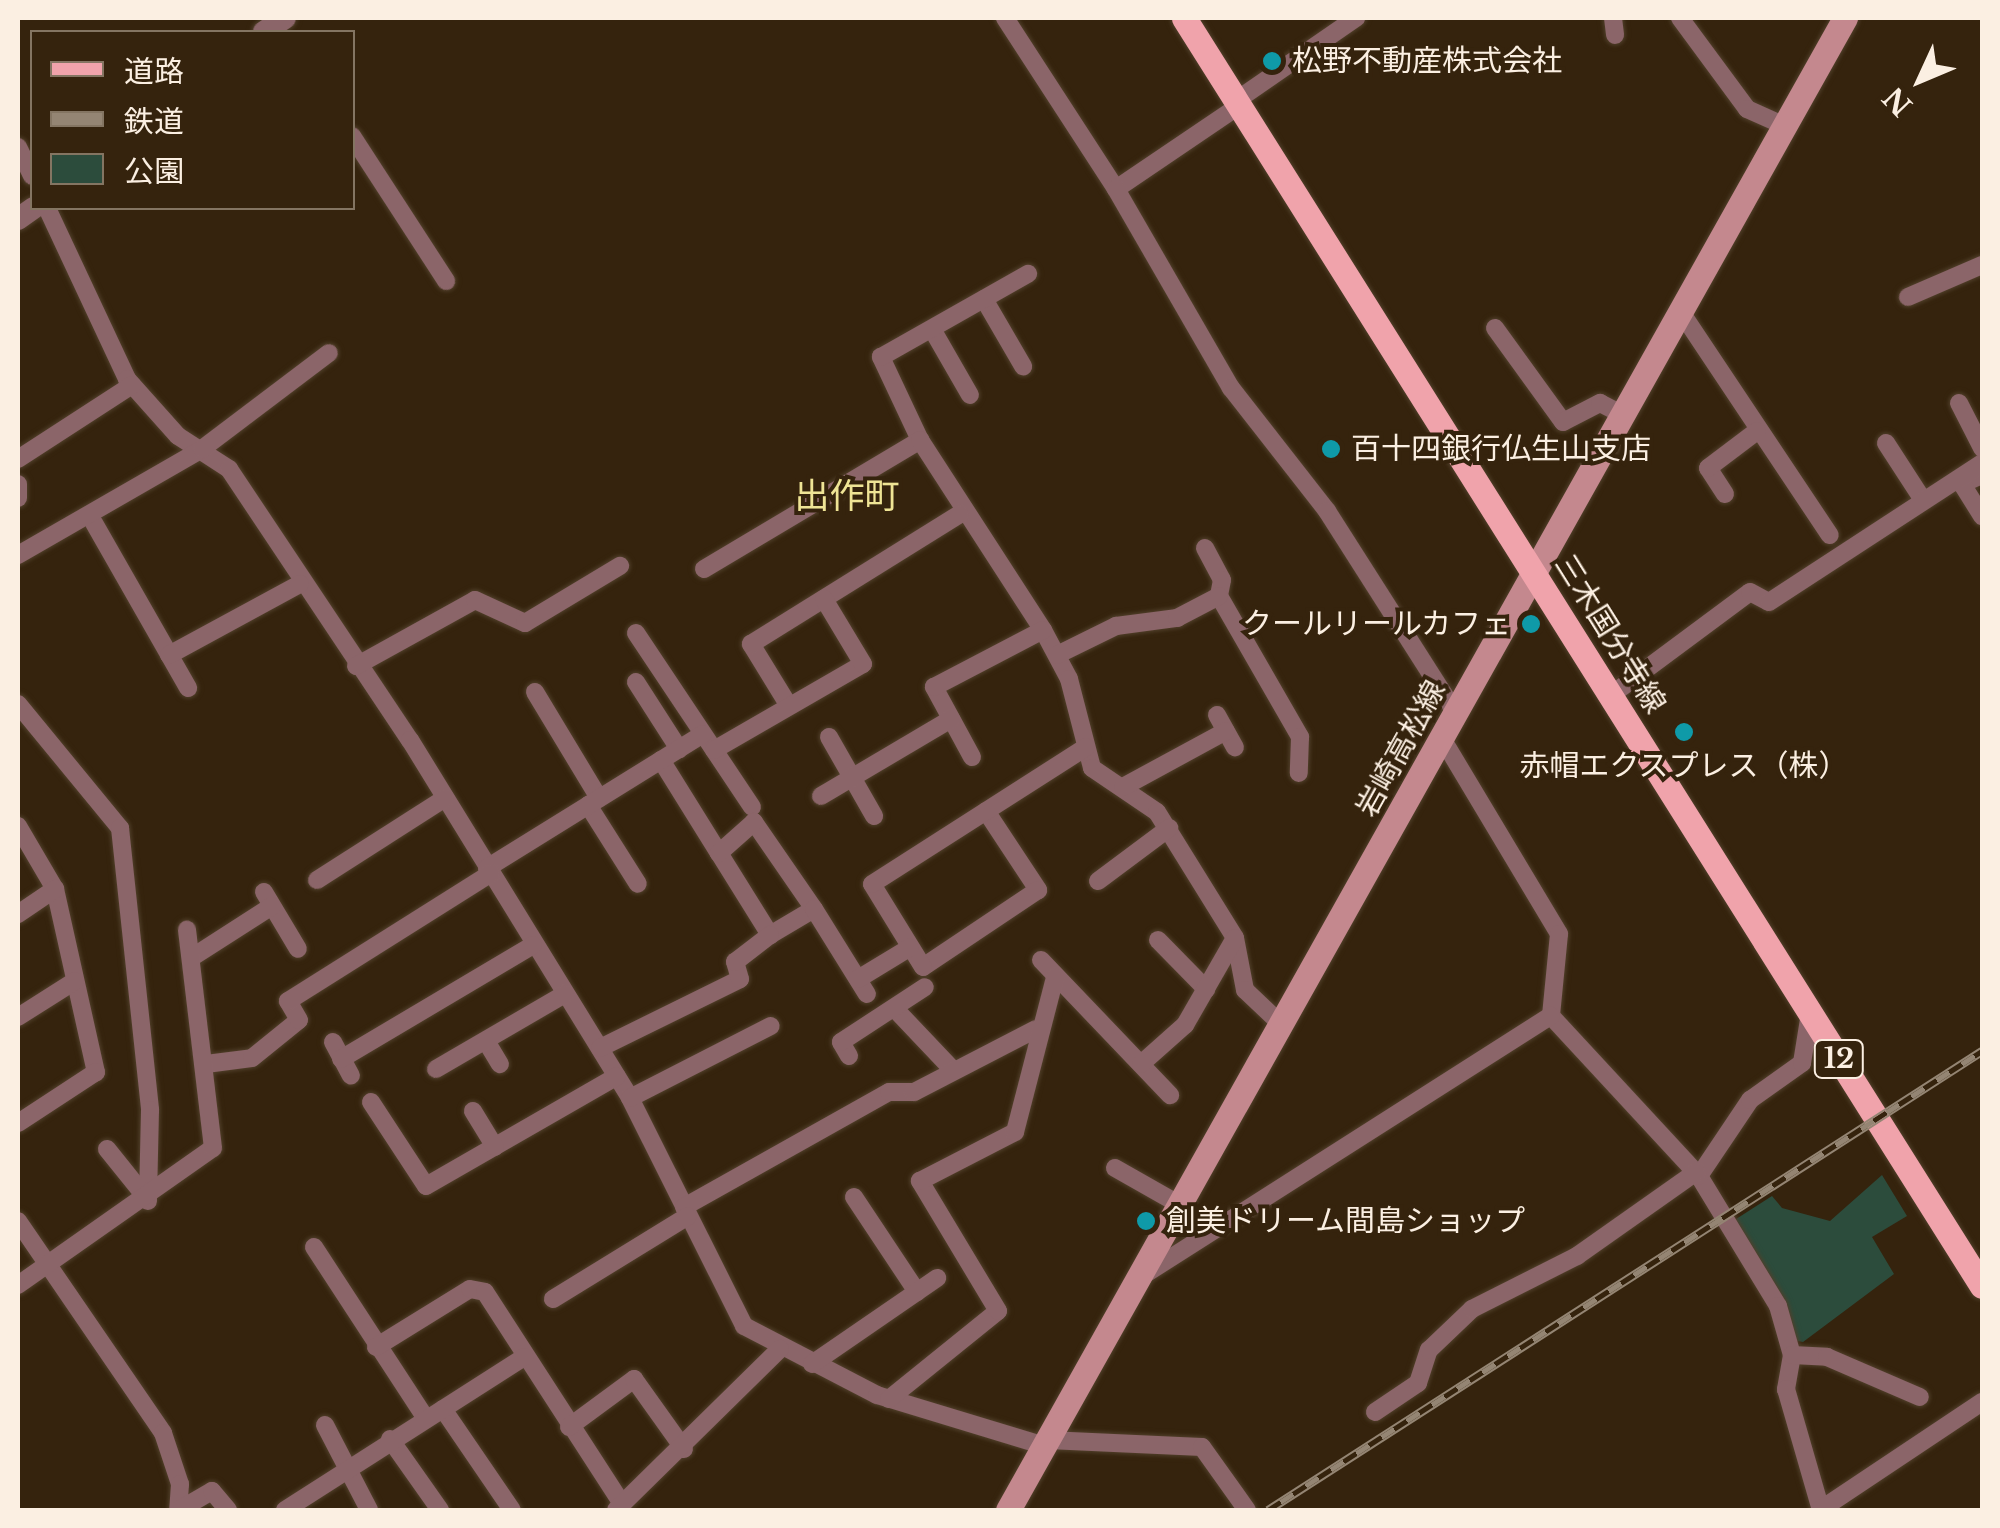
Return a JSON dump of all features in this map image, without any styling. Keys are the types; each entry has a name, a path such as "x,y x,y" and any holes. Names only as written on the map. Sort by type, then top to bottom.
{"main road":[{"name":"三木国分寺線","path":"1184,18 1982,1286"},
{"name":"岩崎高松線","path":"1008,1510 1457,716 1845,18"}],"street":[{"path":"1005,18 1116,189 1231,388 1327,511 1457,716"},
{"path":"1116,189 1356,18"},
{"path":"1680,18 1747,109 1785,126"},
{"path":"355,141 446,281"},
{"path":"18,147 30,172"},
{"path":"48,210 132,384 202,450 229,469 300,584 444,798 600,1048 630,1098 730,1308 780,1350 889,1399 1047,1443 1202,1447 1247,1510"},
{"path":"1908,297 1982,265"},
{"path":"1028,274 881,358 960,514 1043,630 1056,655 1097,774 1123,786 1169,828 1235,938 1245,990 1283,1026"},
{"path":"984,299 1023,366"},
{"path":"1682,312 1830,535"},
{"path":"1496,328 1563,422 1600,403 1624,415"},
{"path":"932,329 970,395"},
{"path":"18,555 202,450 329,354"},
{"path":"18,459 132,384"},
{"path":"1959,402 1982,448"},
{"path":"1725,494 1708,468 1758,431"},
{"path":"704,568 920,440"},
{"path":"1886,443 1923,500"},
{"path":"1610,696 1750,592 1769,602 1982,463"},
{"path":"1982,475 1962,484 1982,516"},
{"path":"18,484 18,498"},
{"path":"789,706 751,644 960,514"},
{"path":"94,523 188,688"},
{"path":"1206,548 1222,580 1219,596 1300,737 1299,773"},
{"path":"356,666 475,600 525,623 620,566"},
{"path":"169,655 300,584"},
{"path":"1056,655 1116,626 1177,618 1219,596"},
{"path":"714,750 863,664 824,599"},
{"path":"972,757 934,687 1043,630"},
{"path":"636,633 752,806"},
{"path":"636,682 679,749"},
{"path":"536,692 638,884"},
{"path":"18,704 120,828 150,1110 148,1201"},
{"path":"821,796 951,718"},
{"path":"1123,786 1226,731"},
{"path":"206,1064 252,1058 299,1020 288,1001 703,734"},
{"path":"829,737 874,816"},
{"path":"1443,740 1559,934 1551,1016 1697,1174 1778,1306 1792,1355 1786,1389 1821,1510 1982,1402"},
{"path":"986,811 1038,890 923,967 872,884 986,811 1086,747"},
{"path":"661,760 770,935"},
{"path":"317,880 444,798"},
{"path":"719,853 754,822 862,986 909,948"},
{"path":"18,826 55,890 96,1072 18,1122"},
{"path":"1098,881 1169,828"},
{"path":"18,914 55,890"},
{"path":"191,958 268,899 298,949"},
{"path":"600,1048 740,979 735,962 814,909"},
{"path":"18,1285 50,1268 148,1201 213,1148 187,930"},
{"path":"1141,1064 1184,1025 1235,938"},
{"path":"1158,940 1206,989"},
{"path":"351,1076 337,1050 533,944"},
{"path":"1040,960 1170,1096"},
{"path":"889,1399 998,1310 920,1181 1015,1132 1036,1029 1055,977"},
{"path":"18,1017 75,981"},
{"path":"849,1056 841,1042 896,1010 925,987"},
{"path":"436,1069 565,994"},
{"path":"896,1010 953,1070"},
{"path":"1375,1412 1418,1383 1428,1350 1472,1309 1576,1256 1697,1174 1750,1100 1802,1063 1810,1013"},
{"path":"1136,1280 1551,1016"},
{"path":"630,1098 771,1026"},
{"path":"553,1299 686,1211 889,1092 914,1092 1036,1029"},
{"path":"486,1041 500,1064"},
{"path":"370,1102 426,1186 617,1076"},
{"path":"473,1111 495,1147"},
{"path":"107,1148 148,1201"},
{"path":"1114,1168 1180,1204"},
{"path":"854,1198 918,1292"},
{"path":"18,1221 163,1433 180,1484 178,1510"},
{"path":"314,1247 423,1414"},
{"path":"812,1364 937,1278"},
{"path":"376,1347 470,1289 486,1292 619,1508 684,1449 780,1350"},
{"path":"1792,1355 1828,1357 1920,1397"},
{"path":"291,1509 423,1414 443,1408 524,1357"},
{"path":"569,1427 634,1379 684,1449"},
{"path":"443,1408 512,1510"},
{"path":"326,1425 344,1470 369,1510"},
{"path":"390,1438 440,1510"},
{"path":"178,1510 212,1490 228,1510"}],"green space":[{"path":"1882,1175 1907,1216 1872,1237 1894,1274 1803,1342 1792,1340 1733,1221 1772,1196 1782,1208 1830,1221"}],"railway":[{"path":"1268,1510 1982,1051"}],"place":[{"name":"松野不動産株式会社","path":"1272,61"},
{"name":"百十四銀行仏生山支店","path":"1331,449"},
{"name":"クールリールカフェ","path":"1531,624"},
{"name":"赤帽エクスプレス（株）","path":"1684,732"},
{"name":"創美ドリーム間島ショップ","path":"1146,1221"}],"district":[{"name":"出作町","path":"847,496"}]}
